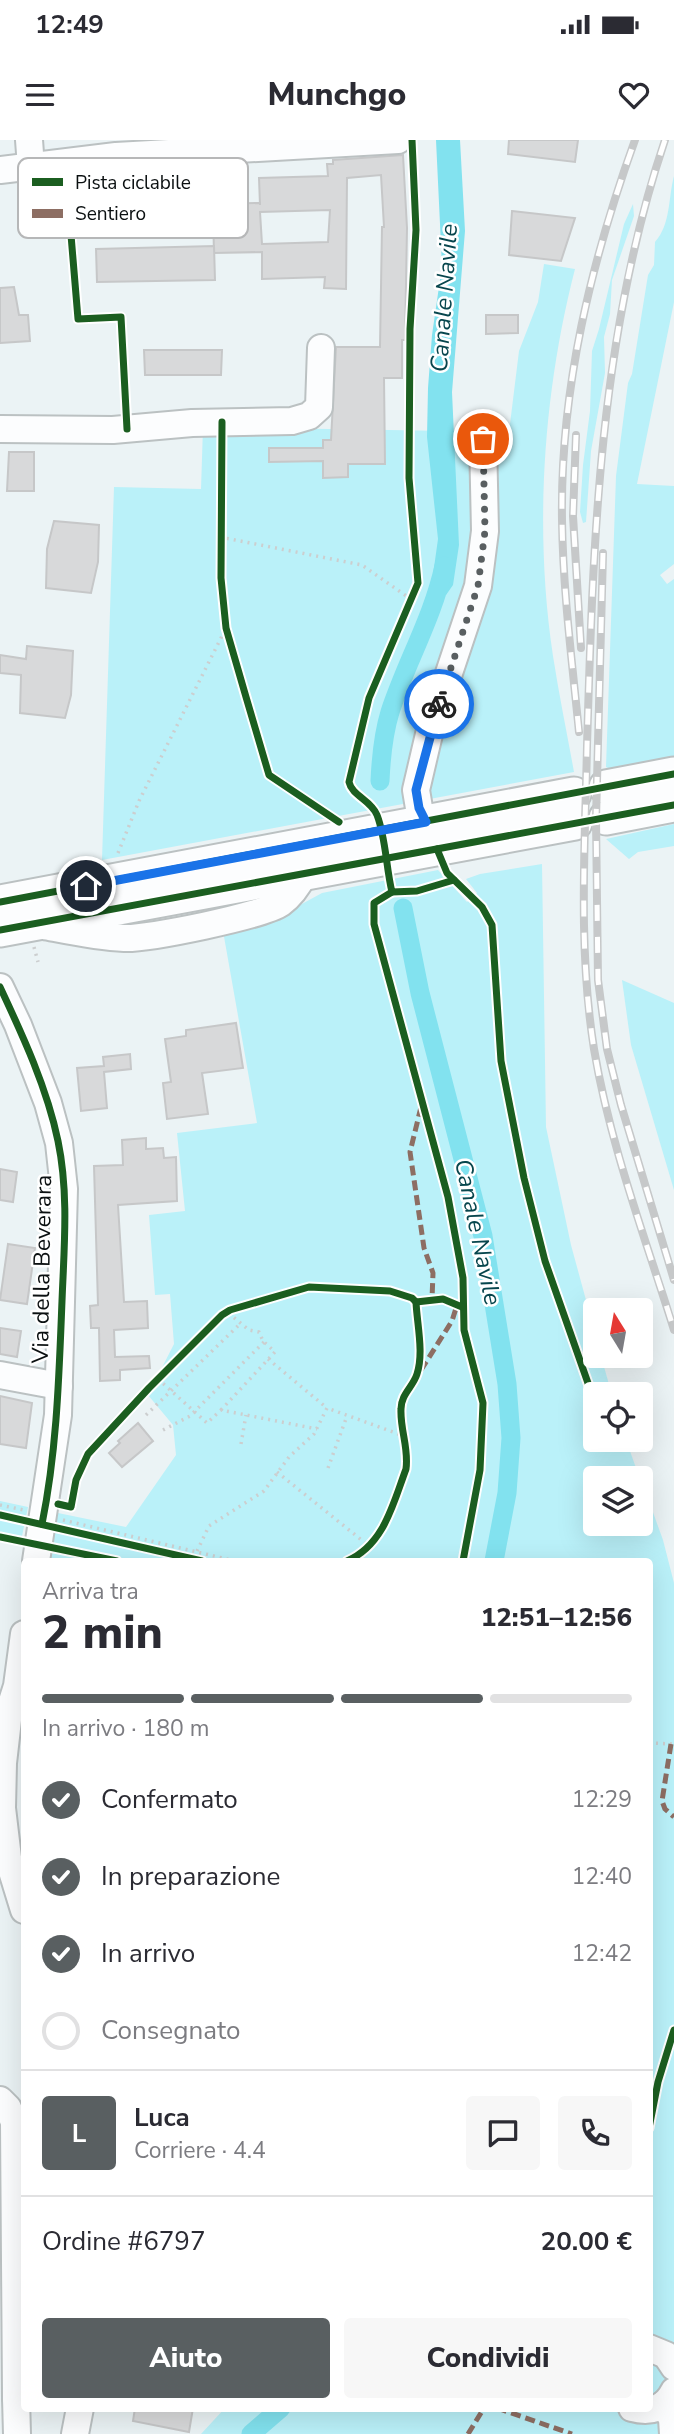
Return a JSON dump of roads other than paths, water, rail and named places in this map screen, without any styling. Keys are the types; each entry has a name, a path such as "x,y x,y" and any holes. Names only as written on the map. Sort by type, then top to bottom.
{"main road":[{"path":"0,930 304,874 590,805 674,774"},
{"path":"0,902 426,822 590,805 674,805"}],"street":[{"path":"29,140 42,157 116,156 398,140"},
{"path":"0,170 18,164"},
{"path":"0,429 127,429 222,422 292,421 309,416 319,407 321,348"},
{"path":"426,822 419,808 416,790 430,730 478,586 485,531 483,439"},
{"name":"Via della Beverara","path":"0,987 18,1025 48,1103 62,1163 65,1213 59,1387 46,1515 37,1558"},
{"name":"Via della Beverara","path":"0,1375 59,1387"},
{"path":"21,1656 17,1686 9,1711 2,1783 3,1830 8,1858 21,1900"},
{"path":"17,1686 21,1703"},
{"path":"2,1783 13,1766 21,1762"},
{"path":"0,2101 8,2108 14,2122 20,2398 17,2434"},
{"path":"653,2350 666,2355 674,2367"},
{"path":"653,2410 669,2398"},
{"path":"669,2398 673,2434"},
{"path":"75,2434 79,2412"}],"water":[{"path":"436,140 460,140 465,231 452,392 459,545 453,585 446,595 431,589 438,539 427,437 432,335 442,266"}],"waterway":[{"name":"Canale Navile","path":"380,781 390,712 426,622 444,566"},
{"name":"Canale Navile","path":"403,908 420,993 483,1236 507,1384 511,1438 507,1493 495,1558"},
{"name":"Canale Navile","path":"251,2434 276,2412"}],"railway":[{"path":"579,732 563,547 566,423 581,327 592,279 635,140"},
{"path":"665,140 643,214 626,289 604,440 592,592 584,936 589,1011 601,1085 629,1191 674,1330"},
{"path":"576,435 573,516 581,648"},
{"path":"603,553 596,819 598,980 607,1049 621,1105 674,1280"}]}
